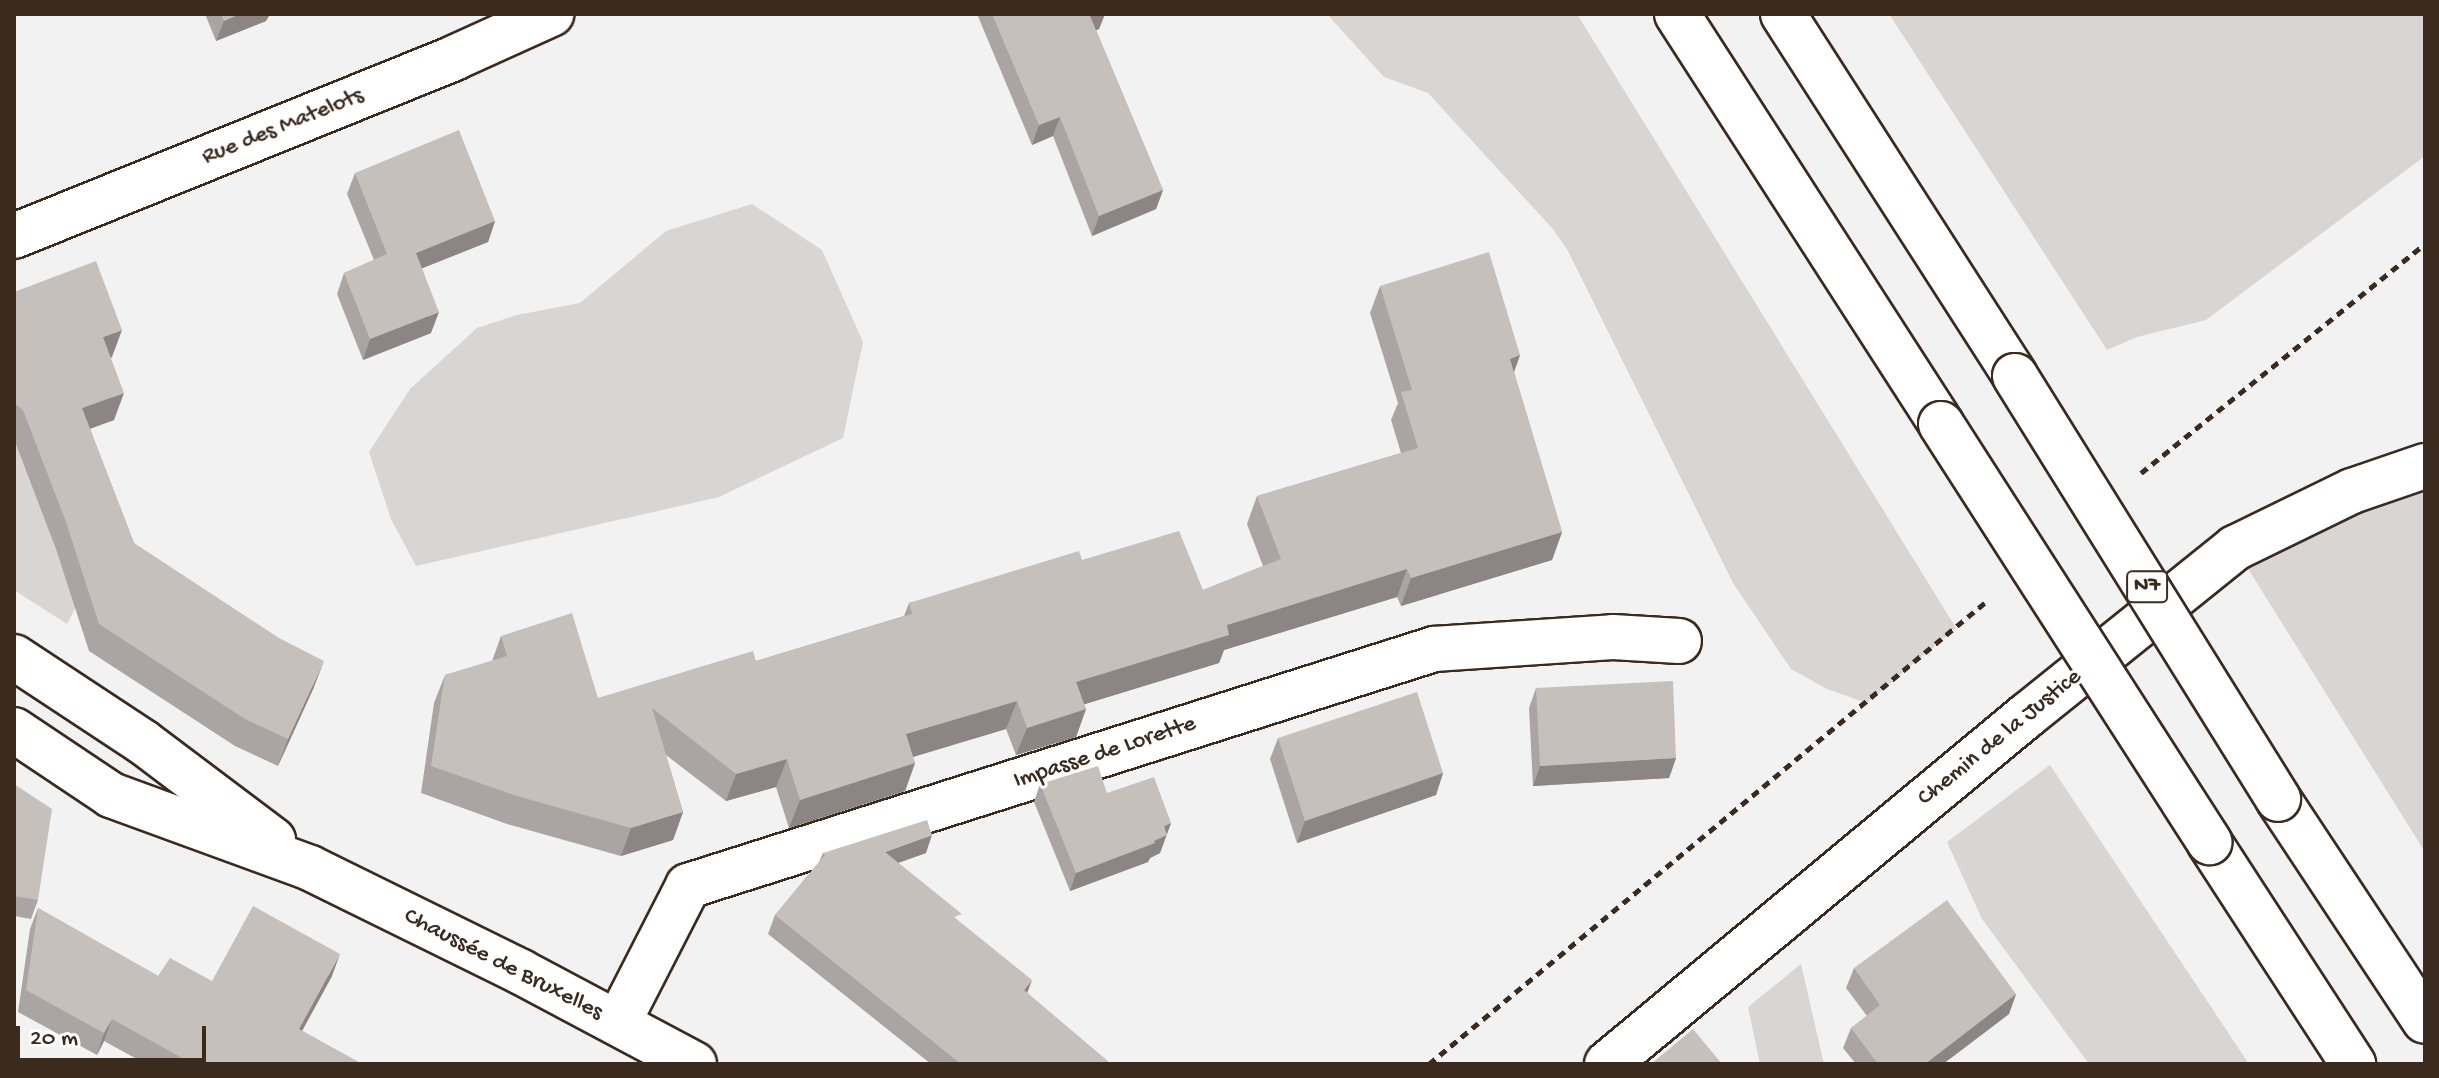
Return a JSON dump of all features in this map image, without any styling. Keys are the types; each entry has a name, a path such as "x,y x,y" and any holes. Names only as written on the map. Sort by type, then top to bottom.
{"main road":[{"name":"Rue des Matelots","path":"14,236 454,58 551,14"},
{"path":"1677,14 2353,1064"},
{"name":"N7","path":"1783,14 2015,376 2278,799 2425,1021"},
{"name":"Chemin de la Justice","path":"1607,1064 2026,716 2235,548 2352,491 2425,466"},
{"name":"Impasse de Lorette","path":"618,1023 688,886 1434,649 1613,637 1679,641"},
{"name":"Chaussée de Bruxelles","path":"14,657 143,742 310,868"},
{"name":"Chaussée de Bruxelles","path":"14,730 111,795 310,868 694,1064"}],"path":[{"path":"2135,479 2425,244"},
{"path":"1429,1064 2001,590"}],"shaded area":[{"path":"1327,14 1577,14 1956,628 1867,703 1827,689 1791,669 1733,583 1567,249 1552,228 1428,93 1384,77"},
{"path":"1889,14 2425,14 2425,156 2206,320 2137,337 2107,350"},
{"path":"752,204 822,250 863,342 843,438 719,497 416,566 391,519 369,452 410,389 477,328 517,315 580,303 666,231"},
{"path":"14,425 79,601 67,624 14,590"},
{"path":"2425,466 2425,852 2235,548"},
{"path":"2050,765 2249,1064 2089,1064 1982,919 1947,842"},
{"path":"1801,964 1824,1064 1760,1064 1748,1007"}],"building":[{"path":"221,14 240,14 224,21"},
{"path":"992,14 1095,14 1090,16 1163,190 1099,216 1060,117 1039,125"},
{"path":"459,130 495,221 416,253 439,312 370,339 344,273 387,254 355,173"},
{"path":"1489,252 1520,355 1510,359 1562,532 1411,578 1407,569 1227,625 1229,635 1076,682 1086,709 1027,728 1017,701 906,734 915,763 800,800 787,759 736,774 652,708 683,812 631,828 517,796 431,766 445,675 507,656 501,636 572,613 598,698 753,651 756,661 912,614 909,603 1079,551 1082,560 1179,531 1203,590 1281,559 1257,496 1418,448 1401,392 1412,390 1380,286"},
{"path":"96,261 122,330 103,337 124,393 82,408 134,543 279,638 324,661 288,739 245,719 99,624 66,522 23,410 14,403 14,292"},
{"path":"1673,681 1676,758 1540,766 1536,688"},
{"path":"1417,692 1443,773 1305,821 1278,738"},
{"path":"1098,766 1107,793 1154,777 1171,823 1164,826 1167,835 1155,843 1076,873 1040,784"},
{"path":"14,784 52,809 38,900 14,896"},
{"path":"927,820 932,835 885,852 962,914 954,917 1032,980 1024,990 1111,1064 961,1064 775,915 825,855 823,853"},
{"path":"1947,900 2016,994 1925,1064 1878,1064 1851,1028 1880,1005 1854,968"},
{"path":"253,906 340,954 299,1029 362,1064 193,1064 112,1019 104,1033 26,990 38,908 158,976 170,958 212,981"},
{"path":"1693,1029 1722,1064 1651,1064"}]}
